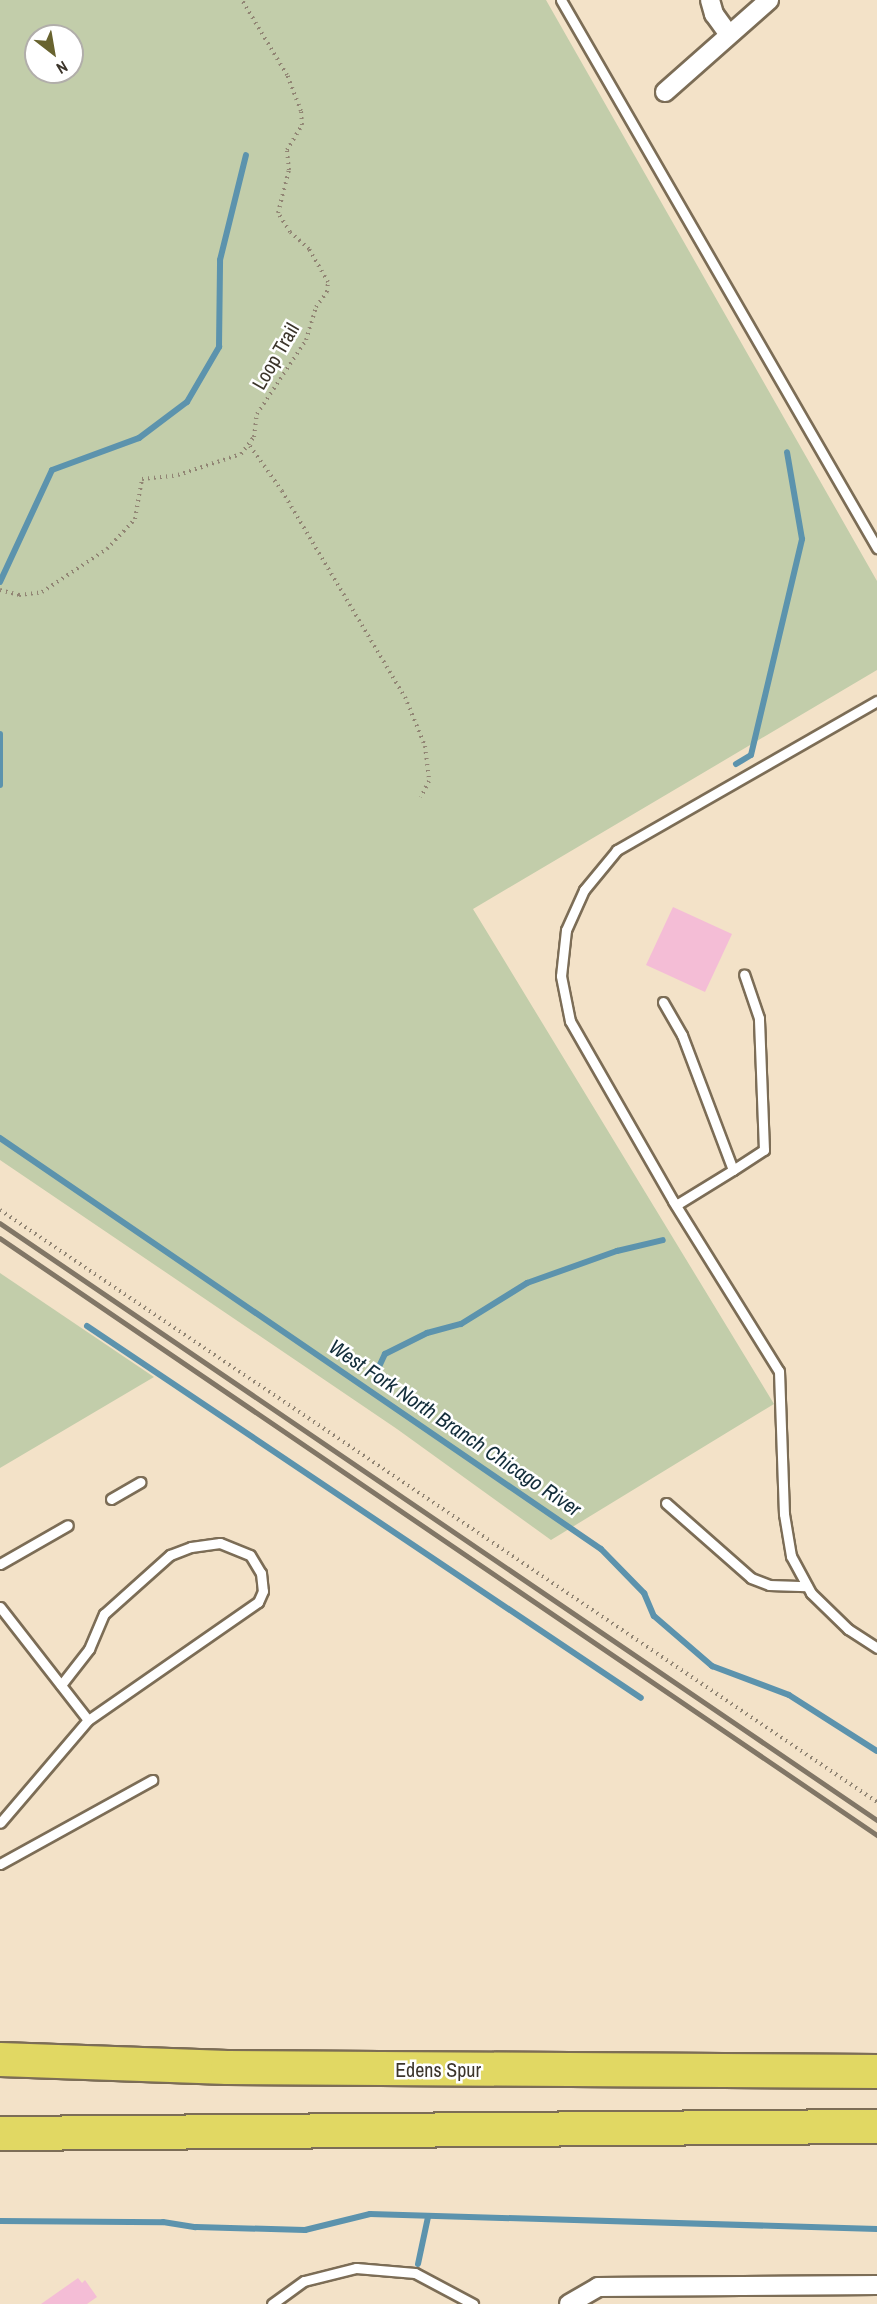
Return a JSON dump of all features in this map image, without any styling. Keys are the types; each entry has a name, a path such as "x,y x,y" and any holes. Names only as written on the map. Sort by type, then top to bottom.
{"highway":[{"name":"Edens Spur","path":"0,2059 227,2067 877,2072"},
{"path":"0,2133 877,2126"}],"street":[{"path":"710,0 714,14 728,33"},
{"path":"665,92 728,33 769,0"},
{"path":"569,2304 598,2287 877,2285"}],"lane":[{"path":"561,0 877,548"},
{"path":"877,701 617,850 584,890 566,930 561,976 570,1021 676,1205 779,1371 784,1514 791,1556 807,1586 848,1629 877,1648"},
{"path":"676,1205 764,1150 759,1018 744,974"},
{"path":"663,1002 682,1035 733,1170"},
{"path":"111,1499 141,1482"},
{"path":"666,1503 751,1578 769,1586 807,1586"},
{"path":"0,1564 68,1525"},
{"path":"0,1823 88,1720 258,1602 263,1591 261,1573 250,1555 220,1543 191,1547 170,1555 104,1614 89,1649 61,1685"},
{"path":"0,1607 88,1720"},
{"path":"0,1864 152,1780"},
{"path":"272,2304 304,2281 356,2268 415,2273 473,2304"}],"path":[{"name":"Loop Trail","path":"242,0 287,75 301,111 302,125 287,150 289,170 278,213 290,232 309,249 328,282 327,292 316,307 306,340 258,414 250,446"},
{"path":"0,590 19,595 42,592 107,549 135,519 142,479 206,467 241,454 250,446 282,491 405,697 425,746 429,782 421,797"},
{"path":"0,1210 877,1802"}],"green space":[{"path":"0,0 546,0 877,581 877,670 473,909 774,1404 551,1540 397,1429 0,1160"},
{"path":"0,1273 154,1377 0,1468"}],"building":[{"path":"673,907 732,934 705,992 646,965"},
{"path":"78,2278 82,2283 85,2280 97,2297 87,2304 41,2304"}],"waterway":[{"path":"0,582 52,470 139,438 187,402 219,347 220,260 246,155"},
{"path":"736,764 751,755 802,539 787,452"},
{"path":"0,734 0,785"},
{"name":"West Fork North Branch Chicago River","path":"0,1138 601,1549 644,1593 654,1616 712,1666 789,1695 877,1751"},
{"path":"377,1371 385,1354 427,1333 461,1324 527,1283 617,1251 663,1240"},
{"path":"87,1326 641,1698"},
{"path":"0,2221 163,2222 196,2227 305,2230 370,2214 877,2229"},
{"path":"418,2264 428,2217"}],"railway":[{"path":"0,1223 877,1820"},
{"path":"0,1238 877,1835"}]}
